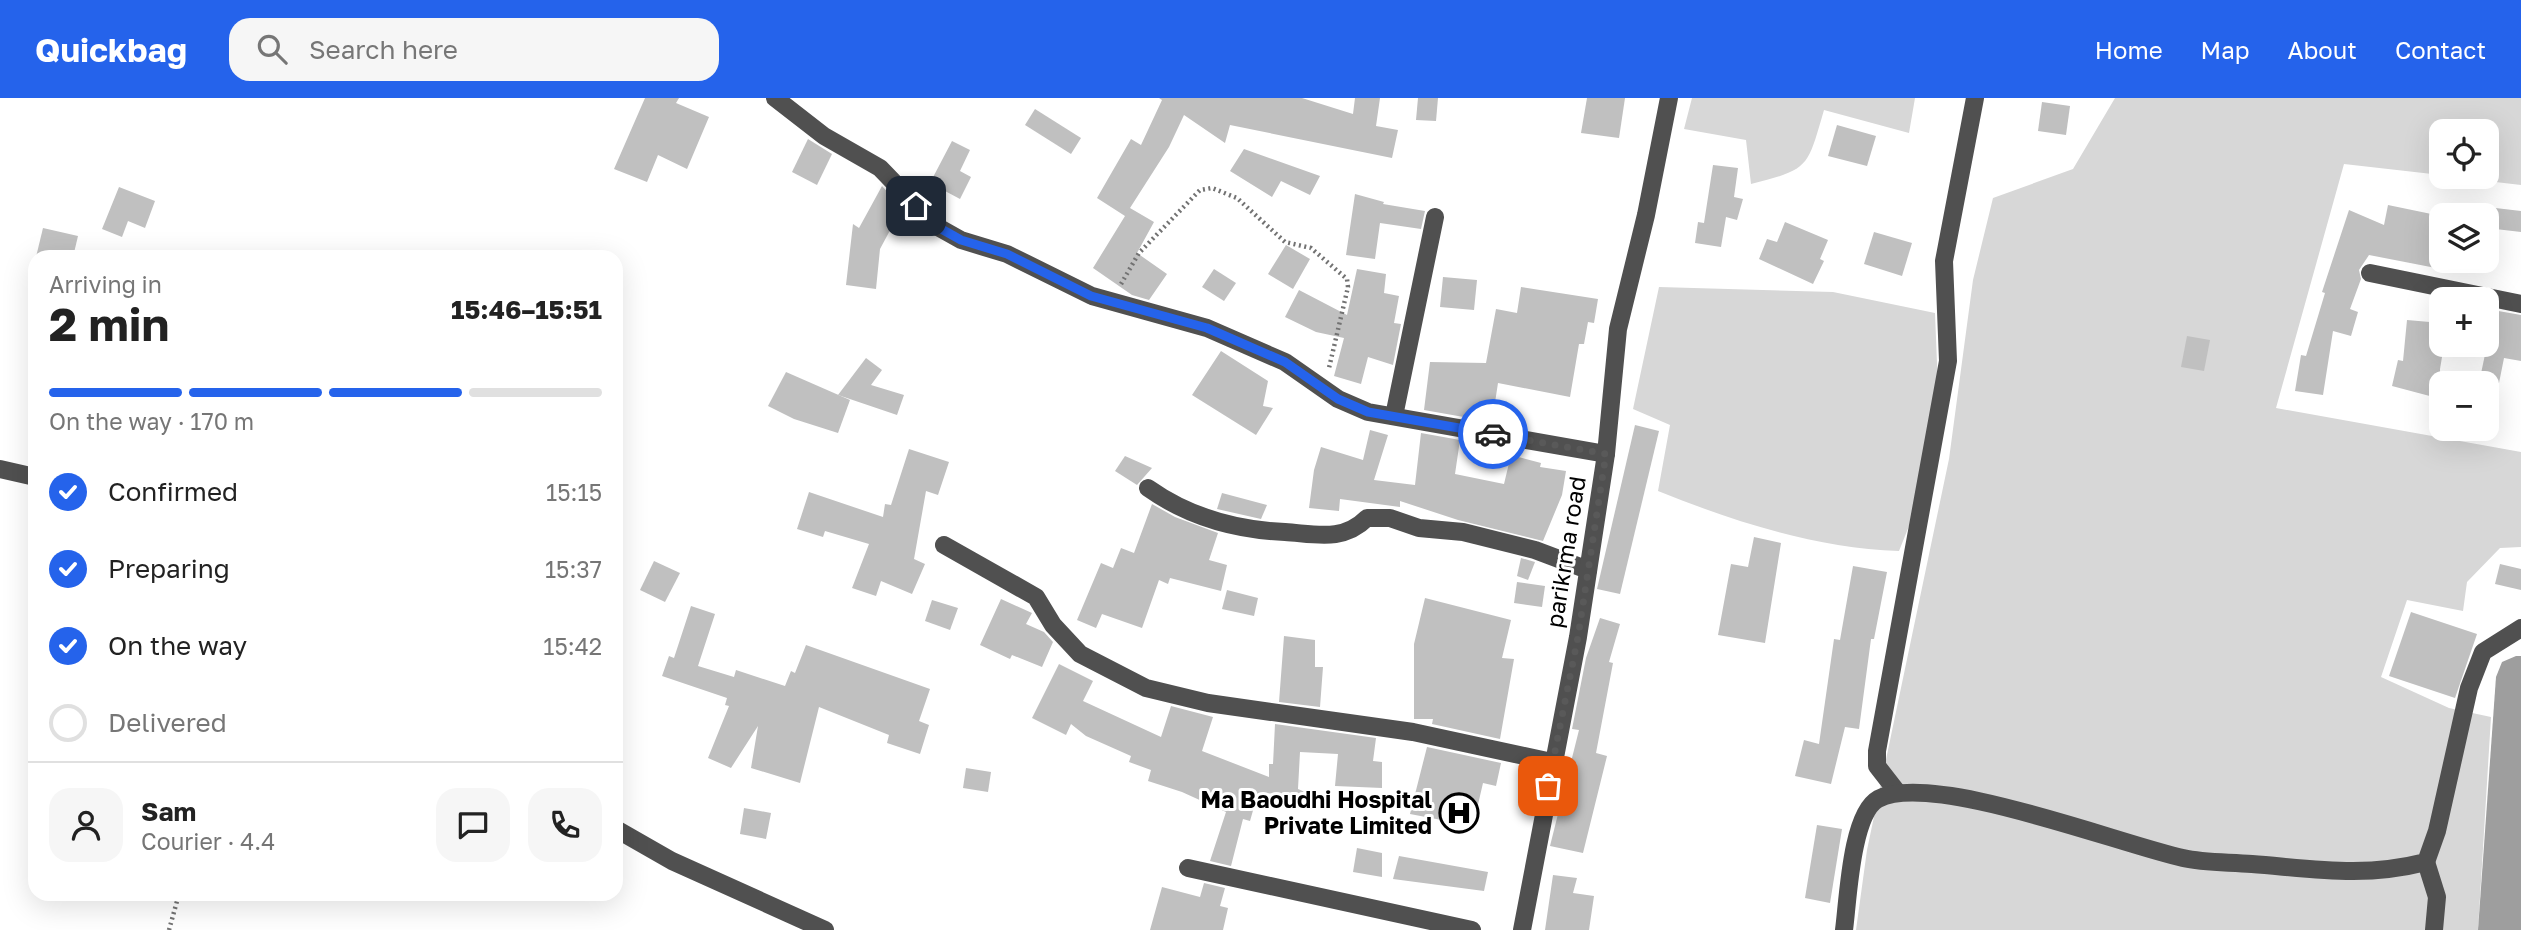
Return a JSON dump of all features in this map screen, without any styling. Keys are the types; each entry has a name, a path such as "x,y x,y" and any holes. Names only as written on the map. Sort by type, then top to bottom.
{"street":[{"path":"775,98 824,136 880,168 936,226 961,240 1007,254 1091,296 1207,328 1285,362 1324,389 1368,412 1606,454"},
{"name":"parikrma road","path":"1522,930 1588,570 1606,454 1619,329 1646,215 1669,98"},
{"path":"1898,793 1877,766 1877,751 1948,361 1944,261 1975,98"},
{"path":"1394,416 1435,217"},
{"path":"2370,273 2521,304"},
{"path":"0,469 28,475"},
{"path":"1148,488 1165,500 1207,518 1260,532 1324,536 1354,530 1367,518 1390,518 1419,528 1463,532 1535,550 1588,570"},
{"path":"944,545 1036,597 1053,625 1080,654 1146,688 1209,703 1413,732 1552,762"},
{"path":"2434,930 2437,897 2426,862 2437,831 2469,688 2483,652 2521,628"},
{"path":"1844,930 1858,832 1865,811 1877,800 1898,793 2003,805 2184,858 2365,873 2426,862"},
{"path":"623,832 672,861 825,930"},
{"path":"1188,868 1472,930"}],"path":[{"path":"1110,301 1139,253 1200,190 1212,187 1237,198 1285,242 1311,248 1347,279 1348,287 1324,389"},
{"path":"169,930 177,901"}],"shaded area":[{"path":"1692,98 1915,98 1909,133 1824,110 1814,144 1803,163 1785,174 1751,184 1746,140 1684,129"},
{"path":"2115,98 2521,98 2521,185 2499,182 2499,119 2429,119 2429,174 2344,164 2276,408 2429,435 2429,441 2460,441 2521,452 2521,547 2500,548 2467,582 2463,611 2407,600 2381,677 2449,708 2491,717 2478,930 1856,930 1867,850 1949,459 1973,280 1993,198 2073,169"},
{"path":"1659,287 1833,292 1935,313 1939,414 1927,481 1899,551 1837,545 1776,532 1658,491 1670,425 1633,409"},
{"path":"2521,656 2521,930 2478,930 2496,677 2502,662"}],"building":[{"path":"645,98 679,98 676,103 709,117 687,169 658,155 647,182 614,169"},
{"path":"1159,98 1302,98 1353,114 1355,98 1380,98 1376,126 1398,130 1392,158 1230,125 1225,143 1184,115 1169,147 1130,208 1154,222 1137,253 1167,274 1149,300 1132,295 1093,268 1125,216 1097,198 1131,139 1141,145 1162,100"},
{"path":"1418,98 1438,98 1436,121 1416,120"},
{"path":"1587,98 1625,98 1619,138 1581,133"},
{"path":"2042,102 2070,106 2066,135 2038,131"},
{"path":"1035,109 1081,138 1071,154 1025,125"},
{"path":"1837,125 1876,136 1867,166 1828,156"},
{"path":"808,139 832,154 817,185 792,172"},
{"path":"952,141 970,150 960,171 971,177 960,199 930,183"},
{"path":"1244,149 1320,176 1310,195 1281,181 1272,197 1230,171"},
{"path":"1713,165 1738,168 1734,197 1743,199 1737,220 1726,217 1721,247 1695,243 1698,222 1704,223"},
{"path":"882,186 902,208 880,249 876,289 846,285 853,224 859,228"},
{"path":"119,187 155,201 145,228 128,221 122,237 102,229"},
{"path":"1355,194 1384,202 1383,204 1425,211 1421,229 1380,223 1375,259 1346,255"},
{"path":"2388,205 2429,214 2429,267 2369,255 2359,270 2361,279 2350,309 2358,312 2351,336 2333,331 2323,395 2295,391 2301,355 2306,356 2325,293 2322,292 2349,210 2384,225"},
{"path":"2499,208 2521,211 2521,232 2499,229"},
{"path":"1785,222 1828,240 1820,259 1824,261 1813,284 1759,259 1767,239 1777,242"},
{"path":"43,228 78,236 75,250 38,250"},
{"path":"1874,232 1912,243 1902,276 1864,264"},
{"path":"1286,245 1310,259 1293,289 1268,274"},
{"path":"1214,269 1236,283 1224,301 1202,287"},
{"path":"1357,269 1386,274 1384,293 1399,296 1394,323 1401,324 1393,365 1368,357 1361,384 1334,376 1344,338 1316,332 1285,317 1299,290 1347,315"},
{"path":"1443,277 1477,280 1474,310 1440,307"},
{"path":"1521,287 1598,299 1594,323 1588,322 1584,344 1579,344 1570,397 1498,383 1492,422 1424,410 1430,362 1486,363 1496,309 1517,313"},
{"path":"2499,311 2521,315 2521,361 2504,358 2499,383 2499,371 2482,371 2484,357 2499,357"},
{"path":"2407,320 2429,322 2429,357 2442,357 2440,371 2429,371 2429,396 2392,386 2398,360 2403,361"},
{"path":"2187,336 2210,340 2204,371 2181,367"},
{"path":"1221,351 1268,381 1263,406 1273,408 1256,435 1192,395"},
{"path":"866,358 882,370 871,385 904,395 897,415 838,395"},
{"path":"786,372 850,400 838,433 794,419 768,406"},
{"path":"1635,425 1659,431 1620,594 1597,589"},
{"path":"1370,430 1388,435 1374,480 1415,485 1421,433 1460,440 1455,474 1504,484 1511,455 1541,463 1540,467 1566,471 1562,495 1543,541 1458,520 1400,501 1400,507 1340,499 1339,511 1309,508 1314,470 1321,447 1363,460"},
{"path":"909,449 949,462 938,495 926,491 914,559 925,564 912,594 881,581 876,596 852,588 869,544 825,531 823,537 797,529 809,492 883,517 885,504 891,505"},
{"path":"1125,456 1152,468 1137,485 1115,471"},
{"path":"1222,493 1267,505 1261,519 1217,509"},
{"path":"1152,504 1175,517 1218,533 1209,560 1227,565 1221,591 1170,578 1168,584 1159,580 1142,628 1102,614 1096,628 1077,620 1101,563 1113,568 1121,548 1134,553"},
{"path":"1754,537 1781,543 1765,643 1718,635 1731,564 1748,567"},
{"path":"1521,558 1535,562 1528,580 1517,576"},
{"path":"654,561 680,573 665,602 640,590"},
{"path":"2500,564 2521,569 2521,590 2495,584"},
{"path":"1853,566 1887,572 1874,639 1871,639 1859,729 1845,727 1831,784 1795,776 1804,740 1819,744 1834,639 1840,640"},
{"path":"1517,582 1545,586 1542,607 1514,603"},
{"path":"1227,590 1258,598 1254,616 1222,609"},
{"path":"1425,598 1511,620 1502,658 1514,659 1500,739 1432,724 1433,719 1414,719 1414,644"},
{"path":"1001,599 1032,613 1026,624 1044,632 1053,642 1042,667 1012,655 1010,659 980,645"},
{"path":"932,600 958,608 950,630 925,621"},
{"path":"691,606 715,614 698,666 734,677 736,670 785,686 791,671 795,673 806,645 930,689 919,721 929,725 920,754 887,743 889,735 819,707 800,783 751,768 758,726 731,768 708,758 729,706 725,705 727,698 662,676 669,656 674,658"},
{"path":"2411,612 2477,634 2455,698 2389,676"},
{"path":"1600,618 1620,624 1609,662 1613,663 1596,753 1607,756 1583,853 1550,846 1579,730 1572,729 1586,658"},
{"path":"1284,636 1315,640 1315,667 1323,667 1320,707 1279,702"},
{"path":"1059,664 1093,681 1083,701 1161,737 1171,706 1213,717 1202,751 1269,777 1269,764 1273,764 1275,724 1376,738 1373,761 1382,762 1382,788 1335,786 1338,754 1300,752 1298,789 1305,792 1304,795 1258,793 1250,821 1243,819 1231,866 1210,861 1226,812 1182,792 1148,781 1151,770 1129,762 1131,756 1086,736 1071,724 1066,735 1032,718"},
{"path":"1427,747 1501,763 1496,786 1483,783 1473,826 1410,814"},
{"path":"966,768 991,772 988,792 963,788"},
{"path":"744,808 771,813 766,839 740,834"},
{"path":"1817,825 1842,829 1830,903 1805,898"},
{"path":"1357,848 1382,853 1382,877 1353,872"},
{"path":"1399,856 1488,872 1484,891 1393,879"},
{"path":"1553,875 1577,878 1573,893 1594,896 1589,930 1545,930"},
{"path":"1204,883 1225,888 1220,906 1228,908 1223,930 1150,930 1162,887 1200,897"}],"way so far":[{"path":"1493,434 1606,454 1578,637 1548,786"}],"place":[{"name":"Ma Baoudhi Hospital Private Limited","path":"1459,813"}],"route":[{"path":"916,206 936,226 961,240 1007,254 1091,296 1207,328 1285,362 1338,399 1368,412 1493,434"}]}
